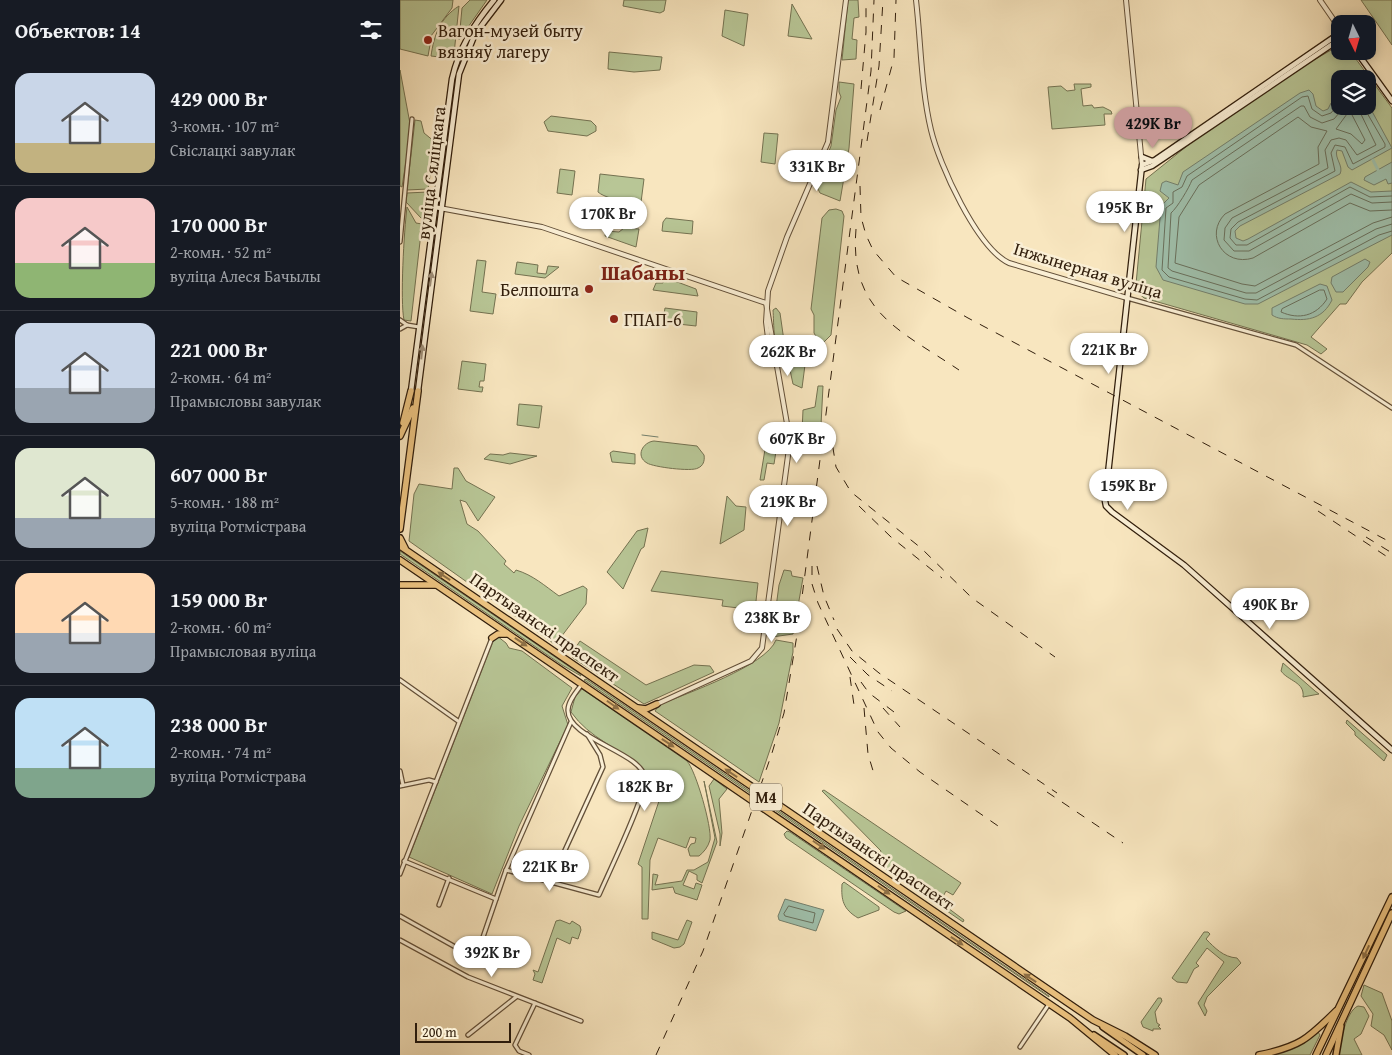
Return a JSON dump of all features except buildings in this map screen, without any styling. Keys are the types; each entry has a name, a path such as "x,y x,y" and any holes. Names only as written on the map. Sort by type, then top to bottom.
{"highway":[{"path":"400,431 410,391"},
{"path":"400,436 410,416 418,391"},
{"path":"400,529 418,391"},
{"path":"400,538 408,552"},
{"name":"Партызанскі праспект","path":"400,546 1093,1020"},
{"name":"Партызанскі праспект","path":"400,560 1086,1029"},
{"path":"400,585 426,584 438,586"},
{"path":"490,621 492,638 498,634 508,634"},
{"path":"582,683 586,675"},
{"path":"636,708 646,709 657,704"},
{"path":"657,704 654,714 657,722"},
{"path":"1316,1055 1392,896"},
{"path":"1326,1055 1392,913"},
{"path":"1259,1055 1302,1042 1318,1030 1340,1005"},
{"path":"1093,1020 1125,1036 1155,1055"},
{"path":"1086,1029 1115,1055"}],"main road":[{"name":"вуліца Сяліцкага","path":"410,391 434,207 456,64 470,32 494,0"},
{"name":"вуліца Сяліцкага","path":"418,391 459,74 474,34 501,0"},
{"path":"1331,37 1142,168 1106,506 1184,565 1392,750"},
{"path":"1142,168 1152,166 1331,46"},
{"path":"1362,60 1392,101"},
{"path":"1142,157 1152,161"},
{"path":"419,327 425,328"},
{"name":"Партызанскі праспект","path":"1093,1020 1143,1055"},
{"path":"1336,1055 1342,1021"},
{"name":"Партызанскі праспект","path":"1086,1029 1124,1055"}],"street":[{"path":"657,704 751,662 761,652 790,441 766,303 771,278 828,142 846,0"},
{"name":"Інжынерная вуліца","path":"916,0 931,130 957,193 978,235 997,255 1009,262 1128,298 1296,345 1392,408"},
{"path":"1126,0 1142,168"},
{"path":"1320,0 1331,17"},
{"path":"400,242 412,120"},
{"path":"434,207 542,227 766,303"},
{"path":"400,321 407,325 419,327"},
{"path":"400,321 401,329 407,325"},
{"path":"400,874 476,674 492,638"},
{"path":"400,680 458,721"},
{"path":"482,940 506,870 571,722 568,708 582,683"},
{"path":"506,870 599,896 646,784 643,770 638,765 586,734 571,722"},
{"path":"550,883 603,767 600,755 586,734"},
{"path":"400,771 402,785 429,780 436,782"},
{"path":"400,855 407,854"},
{"path":"404,861 496,899"},
{"path":"439,905 449,878"},
{"path":"400,916 475,958"},
{"path":"400,940 442,965 516,997 581,1021"},
{"path":"468,1035 516,997"},
{"path":"529,1055 519,1051 515,1045 534,1003"},
{"path":"1020,1047 1050,1004"}],"shaded area":[{"path":"400,0 453,0 452,8 431,36 427,36 426,45 430,45 428,56 400,49"},
{"path":"470,0 487,0 459,40 462,8"},
{"path":"624,0 666,0 664,11 660,13 623,6"},
{"path":"848,0 858,0 859,17 854,18 852,39 857,40 856,59 842,60"},
{"path":"1361,0 1392,0 1392,45 1376,22 1376,15 1371,15"},
{"path":"792,4 812,39 788,36"},
{"path":"459,6 454,54 448,58 431,56 439,28 447,16"},
{"path":"725,10 748,14 744,46 722,36"},
{"path":"1331,50 1331,60 1357,60 1364,70 1331,70 1331,115 1376,115 1376,86 1392,108 1392,253 1362,282 1346,304 1340,304 1311,337 1327,349 1321,354 1307,345 1144,298 1136,291 1146,179 1192,142 1305,65"},
{"path":"609,52 662,57 660,70 634,72 608,69"},
{"path":"400,70 411,129 402,187 400,186"},
{"path":"839,82 854,84 849,148 840,201 820,193 817,187 818,178 831,146 836,110 841,97"},
{"path":"1074,84 1091,84 1091,87 1081,89 1083,106 1092,105 1094,108 1103,107 1111,111 1112,114 1104,114 1105,125 1052,129 1048,87 1061,86 1067,91 1075,90"},
{"path":"551,116 591,121 596,126 596,131 587,136 548,131 544,122"},
{"path":"415,120 421,121 424,133 435,142 428,189 407,190"},
{"path":"764,133 778,134 775,164 761,162"},
{"path":"560,169 575,171 572,195 557,193"},
{"path":"600,174 644,179 639,218 620,216 621,204 598,192"},
{"path":"428,192 427,219 421,218 406,202 407,193"},
{"path":"407,207 416,223 422,224 411,321 404,320 402,298"},
{"path":"836,209 842,211 844,216 831,335 824,342 818,340 814,333 814,315 811,309 822,218 829,210"},
{"path":"666,218 693,221 692,234 662,231 663,222"},
{"path":"624,228 639,229 636,247 605,236 606,231 619,232"},
{"path":"477,260 486,261 482,292 496,294 493,314 470,311"},
{"path":"517,262 538,265 537,273 546,274 548,266 559,267 545,278 515,274"},
{"path":"664,277 696,289 698,296 653,290 656,283 663,283"},
{"path":"665,308 697,312 696,326 669,323 664,314"},
{"path":"776,308 780,313 786,355 783,360 777,351 775,337 773,310"},
{"path":"804,341 808,342 802,388 793,384 790,370 800,357"},
{"path":"462,361 486,364 484,381 480,381 479,387 483,387 482,392 458,389"},
{"path":"818,386 823,386 821,425 817,435 808,436 802,432 803,410 815,407"},
{"path":"519,404 542,406 539,428 517,425"},
{"path":"768,431 774,434 777,445 774,464 767,463 764,480 760,480"},
{"path":"654,441 697,446 704,455 703,463 694,469 651,465 643,460 641,453 647,444"},
{"path":"613,451 635,454 635,464 612,462 610,453"},
{"path":"510,453 537,456 510,464 484,459 490,454 503,455"},
{"path":"454,468 458,468 466,481 495,497 478,521 466,502 460,500 467,524 478,531 506,561 504,564 514,573 516,570 522,572 559,596 583,586 587,589 586,604 558,641 553,643 409,541 414,494 419,484 452,489"},
{"path":"727,496 736,506 746,507 744,530 720,544"},
{"path":"648,528 644,547 641,549 623,589 607,572 637,531"},
{"path":"400,551 580,674 581,676 400,554"},
{"path":"784,570 791,571 792,576 803,578 793,634 772,637 779,585"},
{"path":"661,571 758,583 755,610 722,606 723,600 651,591"},
{"path":"497,636 509,648 522,651 572,688 562,706 568,725 519,826 492,894 409,857 493,641"},
{"path":"776,640 793,643 793,652 779,723 759,782 655,711 659,705 742,669 769,650"},
{"path":"580,641 646,685 694,665 710,666 714,672 644,704 573,658 572,653"},
{"path":"1283,663 1319,694 1303,697 1303,692 1299,685 1281,671"},
{"path":"586,679 1049,996 1049,997 584,680"},
{"path":"582,689 687,761 695,776 703,799 709,824 710,840 699,856 690,856 688,849 691,844 695,843 696,838 690,837 686,848 658,838 650,860 648,919 642,919 642,867 638,864 662,792 648,786 643,768 587,729 571,712 575,697"},
{"path":"1347,720 1387,755 1384,761 1355,735 1355,732 1346,723"},
{"path":"714,779 727,789 719,799 722,833 720,846 720,834 709,786"},
{"path":"704,781 717,842 702,883 697,880 697,875 689,871 683,885 694,889 696,883 702,885 697,900 675,893 673,887 652,890 653,874 658,875 655,885 682,881 687,870 694,870 708,862 715,838"},
{"path":"824,790 961,883 953,895 946,891 940,902 964,920 963,922 877,863 881,851 822,791"},
{"path":"787,831 906,911 899,914 894,912 786,838 784,834"},
{"path":"844,882 879,907 879,910 858,918 853,915 844,904 842,884"},
{"path":"560,920 570,924 572,921 580,926 581,930 578,939 572,937 570,944 557,938 542,983 533,980 535,974 533,970 538,972 556,921"},
{"path":"687,920 692,922 684,944 680,947 674,948 652,939 652,932 678,940"},
{"path":"1204,932 1210,934 1206,939 1216,949 1223,954 1237,958 1241,963 1207,997 1204,1005 1207,1011 1205,1016 1198,1003 1224,962 1207,948 1196,963 1199,966 1194,969 1187,983 1177,982 1172,978"},
{"path":"1364,985 1382,993 1392,1021 1392,1050 1384,1035 1371,1026 1373,1014 1361,996"},
{"path":"1158,998 1161,998 1162,1001 1155,1012 1157,1023 1160,1025 1158,1026 1161,1029 1153,1029 1153,1031 1143,1027 1141,1022"},
{"path":"1358,1006 1364,1007 1369,1016 1361,1034 1354,1039 1362,1055 1338,1055 1347,1021 1350,1014"},
{"path":"1318,1032 1320,1035 1310,1055 1271,1055 1304,1043"}],"water":[{"path":"1309,90 1313,94 1316,106 1323,111 1328,109 1331,103 1331,115 1374,115 1392,148 1352,170 1348,167 1342,151 1337,150 1336,153 1341,168 1340,174 1240,226 1235,231 1236,238 1243,241 1248,239 1351,182 1371,192 1392,191 1392,235 1258,304 1245,304 1163,280 1156,267 1161,206 1169,198 1160,191 1162,183 1166,181 1178,185 1183,172 1300,93"},
{"path":"1392,162 1392,183 1388,184 1386,179 1374,185 1364,180 1365,177"},
{"path":"1365,259 1370,262 1368,267 1343,292 1336,292 1331,283 1332,277"},
{"path":"1320,284 1327,286 1332,300 1320,314 1310,319 1281,318 1272,315 1272,308"},
{"path":"785,899 824,910 816,931 779,920 778,916"}],"waterway":[{"path":"1373,160 1378,170"},
{"path":"642,435 658,437"}],"railway":[{"path":"861,89 866,32 866,0"},
{"path":"656,1055 703,951 772,753 784,713 797,635 871,71 874,0"},
{"path":"867,141 879,66 883,0"},
{"path":"880,110 894,58 896,0"},
{"path":"860,186 861,217 866,235 873,250 896,277 968,318 1392,543"},
{"path":"856,229 856,257 861,280 870,300 883,316 899,330 959,370"},
{"path":"830,429 836,467 851,492 921,548 972,598 1055,657"},
{"path":"859,506 891,537 942,578"},
{"path":"1318,511 1392,560"},
{"path":"1366,537 1392,553"},
{"path":"812,566 812,584 818,603 878,732 891,748 920,772 1001,828"},
{"path":"817,566 824,596 834,620"},
{"path":"837,629 852,651 879,673 1057,793"},
{"path":"850,657 868,675 892,691"},
{"path":"850,677 854,705"},
{"path":"861,682 869,693 894,712"},
{"path":"864,708 868,754 874,774"},
{"path":"883,708 900,727"},
{"path":"1047,792 1123,843"}],"place":[{"name":"Вагон-музей быту вязняў лагеру","path":"428,40"},
{"name":"Белпошта","path":"589,289"},
{"name":"ГПАП-6","path":"614,319"}],"district":[{"name":"Шабаны","path":"643,272"}]}
